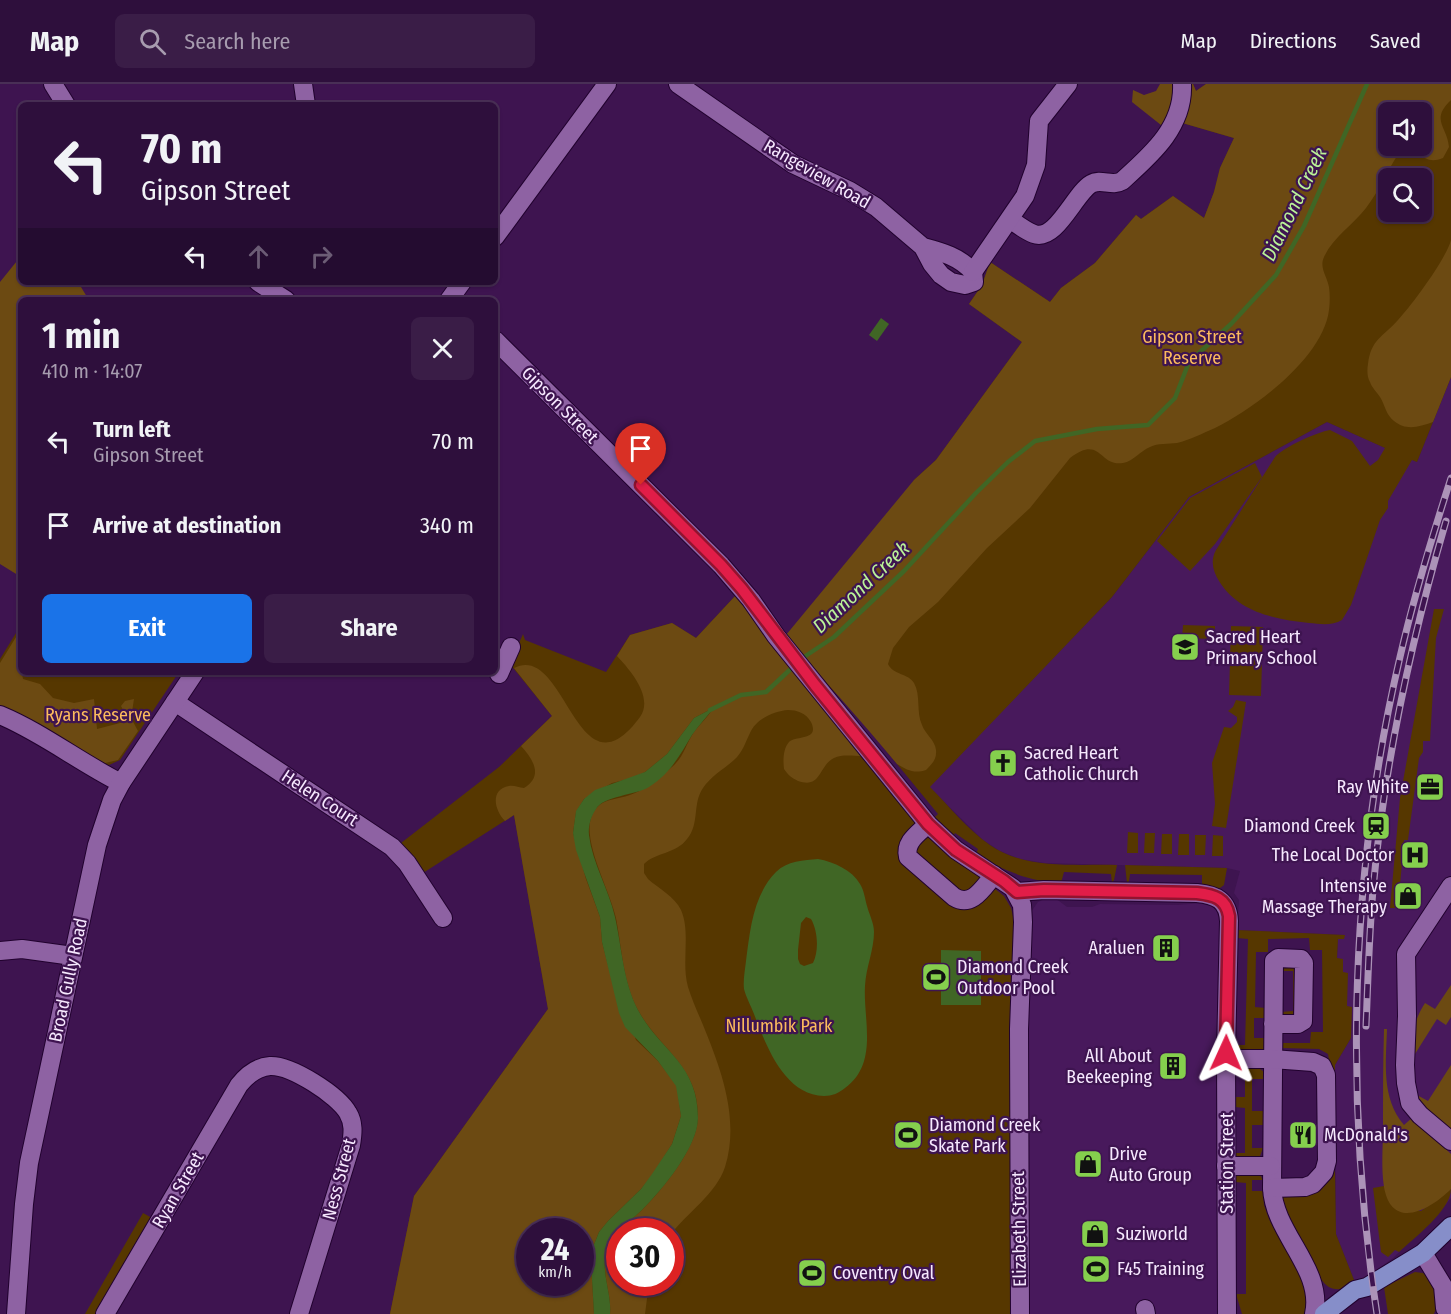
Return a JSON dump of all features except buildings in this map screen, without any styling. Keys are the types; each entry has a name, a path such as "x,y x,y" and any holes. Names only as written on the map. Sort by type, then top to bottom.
{"main road":[{"path":"1324,1314 1349,1294 1361,1287 1366,1287 1423,1253 1449,1231"},
{"path":"1341,1314 1361,1297 1366,1287"}],"street":[{"path":"53,84 64,102"},
{"path":"303,84 306,102"},
{"path":"498,233 607,84"},
{"name":"Rangeview Road","path":"678,84 786,160 850,191 885,214 923,247 950,255 966,264 973,272 1011,220"},
{"path":"1068,84 1039,121 1033,177 1011,220 1035,235 1043,235 1057,225 1091,184 1100,182 1116,184 1122,181 1157,149 1165,139 1177,112 1182,84"},
{"path":"263,285 281,297"},
{"name":"Gipson Street","path":"498,343 721,565 928,824 956,850 1017,892"},
{"name":"Broad Gully Road","path":"16,1314 29,1164 97,845 112,800 121,783 193,675"},
{"name":"Helen Court","path":"175,702 392,847 411,870 443,918"},
{"path":"0,715 35,731 96,770 121,783"},
{"path":"928,824 907,847 908,857 954,897 962,901 973,898 994,874"},
{"path":"1450,1138 1420,1115 1410,1103 1407,1093 1406,954 1451,886"},
{"name":"Station Street","path":"1017,892 1044,890 1197,893 1216,896 1226,904 1229,921 1226,1059 1227,1314"},
{"name":"Elizabeth Street","path":"1017,892 1022,904 1023,922 1019,1029 1020,1314"},
{"path":"0,951 35,950 73,956"},
{"path":"1273,1024 1271,1166 1273,1202 1278,1217 1314,1284 1316,1302 1314,1314"},
{"path":"1226,1059 1272,1059 1317,1063 1322,1066 1326,1075 1327,1161 1324,1172 1317,1180 1305,1187 1272,1188"},
{"name":"Ness Street","path":"255,1070 271,1066 295,1072 343,1106 352,1122 351,1144 299,1314"},
{"name":"Ryan Street","path":"105,1314 236,1090 255,1070"},
{"path":"1227,1166 1271,1166"},
{"path":"1423,1253 1443,1286 1446,1306"},
{"path":"1314,1284 1331,1294 1349,1294"}],"shaded area":[{"path":"881,318 889,324 877,341 869,335"},
{"path":"1451,377 1451,1198 1393,1258 1356,1285 1336,1234 1335,1065 1351,1038 1352,1007 1347,1007 1347,973 1343,973 1337,959 1338,939 1344,935 1237,930 1239,900 1234,893 1240,871 1227,868 1045,863 1020,859 1000,851 983,840 929,787 1112,597 1189,497 1327,422 1417,462"},
{"path":"715,707 663,776 643,790 605,801 596,809 589,825 591,845 612,907 633,999 647,1024 685,1070 692,1084 698,1118 686,1155 659,1191 633,1218 611,1218 641,1189 652,1174 672,1144 681,1116 676,1086 658,1061 625,1027 619,1013 602,942 600,917 576,850 573,833 576,811 584,799 595,790 645,772 667,754 694,718"},
{"path":"818,859 836,865 857,879 874,932 865,986 866,1054 856,1078 845,1088 827,1096 810,1093 787,1078 764,1040 744,989 751,926 762,891 768,881 785,865","holes":["806,917 811,919 817,947 813,963 804,966 798,959 801,923"]},
{"path":"1047,898 1055,898 1067,907 1092,907 1100,904 1203,903 1214,907 1220,915 1220,1314 1028,1314 1028,1039 1031,912 1038,902"},
{"path":"941,950 981,951 981,1005 941,1005"},
{"path":"606,1223 605,1274 610,1314 594,1314 594,1244 599,1232"}],"green space":[{"path":"1160,84 1177,84 1166,129 1132,102 1133,90 1144,95 1156,91"},
{"path":"1186,84 1193,84 1196,91 1206,84 1451,84 1451,100 1445,107 1441,118 1449,147 1443,158 1436,160 1422,156 1432,156 1432,102 1378,102 1378,156 1397,156 1390,168 1378,168 1376,194 1361,214 1333,243 1324,257 1323,268 1330,295 1329,310 1324,328 1301,363 1267,395 1249,408 1215,428 1187,440 1153,446 1123,463 1109,461 1094,450 1080,451 1070,458 1030,508 987,548 938,602 909,627 893,648 888,664 890,668 908,677 914,683 920,720 934,743 936,756 926,770 918,772 907,770 897,764 786,635 914,480 936,460 1022,342 969,304 982,285 990,262 1050,302 1061,288 1095,263 1136,215 1141,219 1173,196 1204,218 1220,168 1234,138 1179,122"},
{"name":"Gipson Street Reserve","path":"1193,84 1196,91 1206,84 1451,84 1451,377 1417,462 1412,460 1388,501 1388,508 1380,520 1351,605 1342,620 1330,624 1317,624 1283,619 1247,607 1227,592 1219,581 1213,566 1216,550 1275,457 1286,449 1309,437 1330,430 1352,441 1370,466 1378,460 1385,448 1327,422 1189,497 1112,597 930,787 974,832 1004,853 1019,859 1051,864 1117,865 1112,883 1111,874 1064,872 1061,883 1017,874 976,854 978,849 955,833 952,838 934,818 938,814 856,714 825,682 914,480 936,460 1022,342 969,304 982,285 990,262 1050,302 1061,288 1095,263 1136,215 1141,219 1173,196 1204,218 1220,168 1234,138 1179,122"},
{"path":"1451,240 1451,377 1433,422 1418,427 1403,426 1389,416 1368,378 1370,356 1378,339 1393,326 1428,282"},
{"path":"18,260 18,285 80,285 87,297 18,297 18,575 0,564 0,282"},
{"path":"1255,463 1262,477 1215,544 1190,571 1157,541 1190,498"},
{"name":"Nillumbik Park","path":"737,594 916,824 1004,896 1011,908 1014,920 1010,1113 1012,1314 390,1314 414,1196 548,1009 514,815 423,873 401,843 499,767 552,716 510,664 523,634 525,640 606,672 630,635 672,623 696,638"},
{"path":"737,594 862,756 834,758 812,782 798,781 784,769 785,751 792,740 810,735 813,728 811,722 804,714 791,710 777,712 766,717 753,728 737,757 703,788 693,827 687,839 677,848 654,857 644,864 644,873 648,879 675,901 684,919 685,968 688,987 722,1077 729,1113 729,1149 721,1177 684,1220 633,1218 659,1191 685,1155 696,1130 697,1100 685,1072 647,1024 633,999 626,977 616,918 594,854 590,828 591,818 598,806 609,800 639,791 673,766 679,760 694,732 713,708 694,718 667,754 645,772 633,778 612,783 584,799 576,812 573,833 600,917 602,942 609,969 636,1040 658,1061 677,1086 681,1116 672,1144 653,1174 611,1218 606,1218 606,1223 599,1232 594,1244 594,1218 516,1218 516,1296 593,1296 594,1314 390,1314 414,1196 548,1009 514,815 505,821 496,806 496,795 503,788 511,786 524,788 534,778 532,762 521,746 552,716 514,668 532,666 547,676 586,732 601,742 619,738 640,717 644,709 644,701 639,684 617,656 630,635 672,623 696,638"},
{"path":"1434,609 1444,609 1436,638 1430,741 1423,741 1423,752 1419,758 1408,840 1404,840 1398,908 1390,908 1400,798"},
{"path":"1183,625 1215,626 1215,639 1182,638"},
{"path":"1231,626 1263,627 1261,696 1229,695"},
{"name":"Ryans Reserve","path":"18,630 18,675 177,675 120,760 104,765 0,709 0,659"},
{"path":"18,634 18,675 22,675 23,679 40,684 53,698 74,703 94,699 97,729 124,722 127,717 121,706 125,701 134,699 131,718 138,731 118,760 101,764 0,705 0,663"},
{"path":"1236,700 1246,702 1226,828 1212,826 1215,804 1212,763 1224,727 1231,728 1237,722 1237,717 1228,711"},
{"path":"1128,832 1138,833 1138,853 1127,853"},
{"path":"1145,833 1155,833 1154,853 1144,853"},
{"path":"1162,834 1172,834 1172,854 1161,854"},
{"path":"1179,834 1189,834 1189,855 1178,855"},
{"path":"1195,835 1206,835 1205,855 1195,855"},
{"path":"1213,835 1223,836 1223,856 1212,856"},
{"path":"1125,865 1227,868 1224,885 1220,888 1202,887 1202,875 1130,874 1127,883"},
{"path":"1237,930 1345,935 1344,939 1338,939 1337,958 1343,959 1343,972 1348,973 1347,1006 1352,1007 1351,1038 1335,1065 1336,1234 1356,1285 1351,1287 1337,1289 1328,1287 1321,1279 1285,1212 1281,1196 1323,1180 1330,1066 1328,1054 1319,1049 1281,1048 1281,1043 1310,1043 1311,1032 1323,1032 1322,950 1310,950 1309,938 1268,939 1268,952 1256,952 1255,1007 1266,1008 1266,1018 1254,1018 1254,1038 1265,1038 1264,1049 1240,1052 1235,1049 1235,1045 1245,1045 1248,939 1237,938"},
{"path":"1283,967 1296,967 1296,1015 1283,1017 1281,1012 1293,1011 1293,971 1281,971"},
{"path":"1451,985 1451,1017 1446,1025 1437,1019 1415,1054 1413,1033 1421,1009 1425,1003 1435,1009"},
{"path":"1384,1029 1387,1029 1386,1079 1397,1114 1404,1125 1413,1117 1451,1154 1451,1189 1443,1197 1413,1212 1403,1213 1395,1209 1388,1201 1384,1187 1382,1165"},
{"path":"1451,1065 1451,1130 1419,1103 1417,1095 1428,1101"},
{"path":"1239,1069 1260,1069 1264,1072 1264,1079 1252,1079 1252,1111 1263,1111 1263,1125 1252,1125 1252,1148 1263,1148 1260,1156 1240,1158 1235,1155 1235,1153 1245,1153 1245,1108 1235,1107 1234,1097 1245,1097 1245,1073 1235,1073"},
{"path":"1260,1175 1263,1180 1252,1180 1252,1191 1263,1191 1264,1205 1269,1219 1309,1291 1308,1314 1242,1314 1236,1294 1246,1294 1246,1183 1235,1182 1235,1176"},
{"path":"1384,1186 1393,1206 1421,1211 1451,1189 1445,1206 1431,1223 1399,1252 1395,1250 1388,1257 1381,1252 1373,1188"},
{"path":"143,1213 152,1218 97,1314 85,1314"},
{"path":"1415,1272 1423,1273 1435,1282 1438,1302 1434,1314 1388,1314 1384,1287"},
{"path":"609,1296 647,1296 645,1314 610,1314"}],"waterway":[{"name":"Diamond Creek","path":"801,659 834,637 904,571 976,493 1008,462 1035,441 1097,429 1148,425 1175,398 1189,362 1231,324 1276,275 1304,226 1367,84"},
{"name":"Diamond Creek","path":"710,710 741,695 766,692 795,665"}],"railway":[{"path":"1377,1314 1366,1232 1360,1150 1357,984 1362,902 1383,738 1400,657 1451,478"},
{"path":"1366,1026 1372,907 1384,796 1410,658 1446,521"}],"place":[{"name":"Sacred Heart Primary School","path":"1185,647"},
{"name":"Sacred Heart Catholic Church","path":"1003,763"},
{"name":"Ray White","path":"1430,787"},
{"name":"Diamond Creek","path":"1376,826"},
{"name":"The Local Doctor","path":"1415,855"},
{"name":"Intensive Massage Therapy","path":"1408,896"},
{"name":"Araluen","path":"1166,948"},
{"name":"Diamond Creek Outdoor Pool","path":"936,977"},
{"name":"All About Beekeeping","path":"1173,1066"},
{"name":"Diamond Creek Skate Park","path":"908,1135"},
{"name":"McDonald's","path":"1303,1135"},
{"name":"Drive Auto Group","path":"1088,1164"},
{"name":"Suziworld","path":"1095,1234"},
{"name":"F45 Training","path":"1096,1269"},
{"name":"Coventry Oval","path":"812,1273"}],"route":[{"path":"641,485 742,589 776,636 914,807 928,824 956,850 1017,892 1044,890 1197,893 1216,896 1226,904 1229,916 1226,1053"}]}
